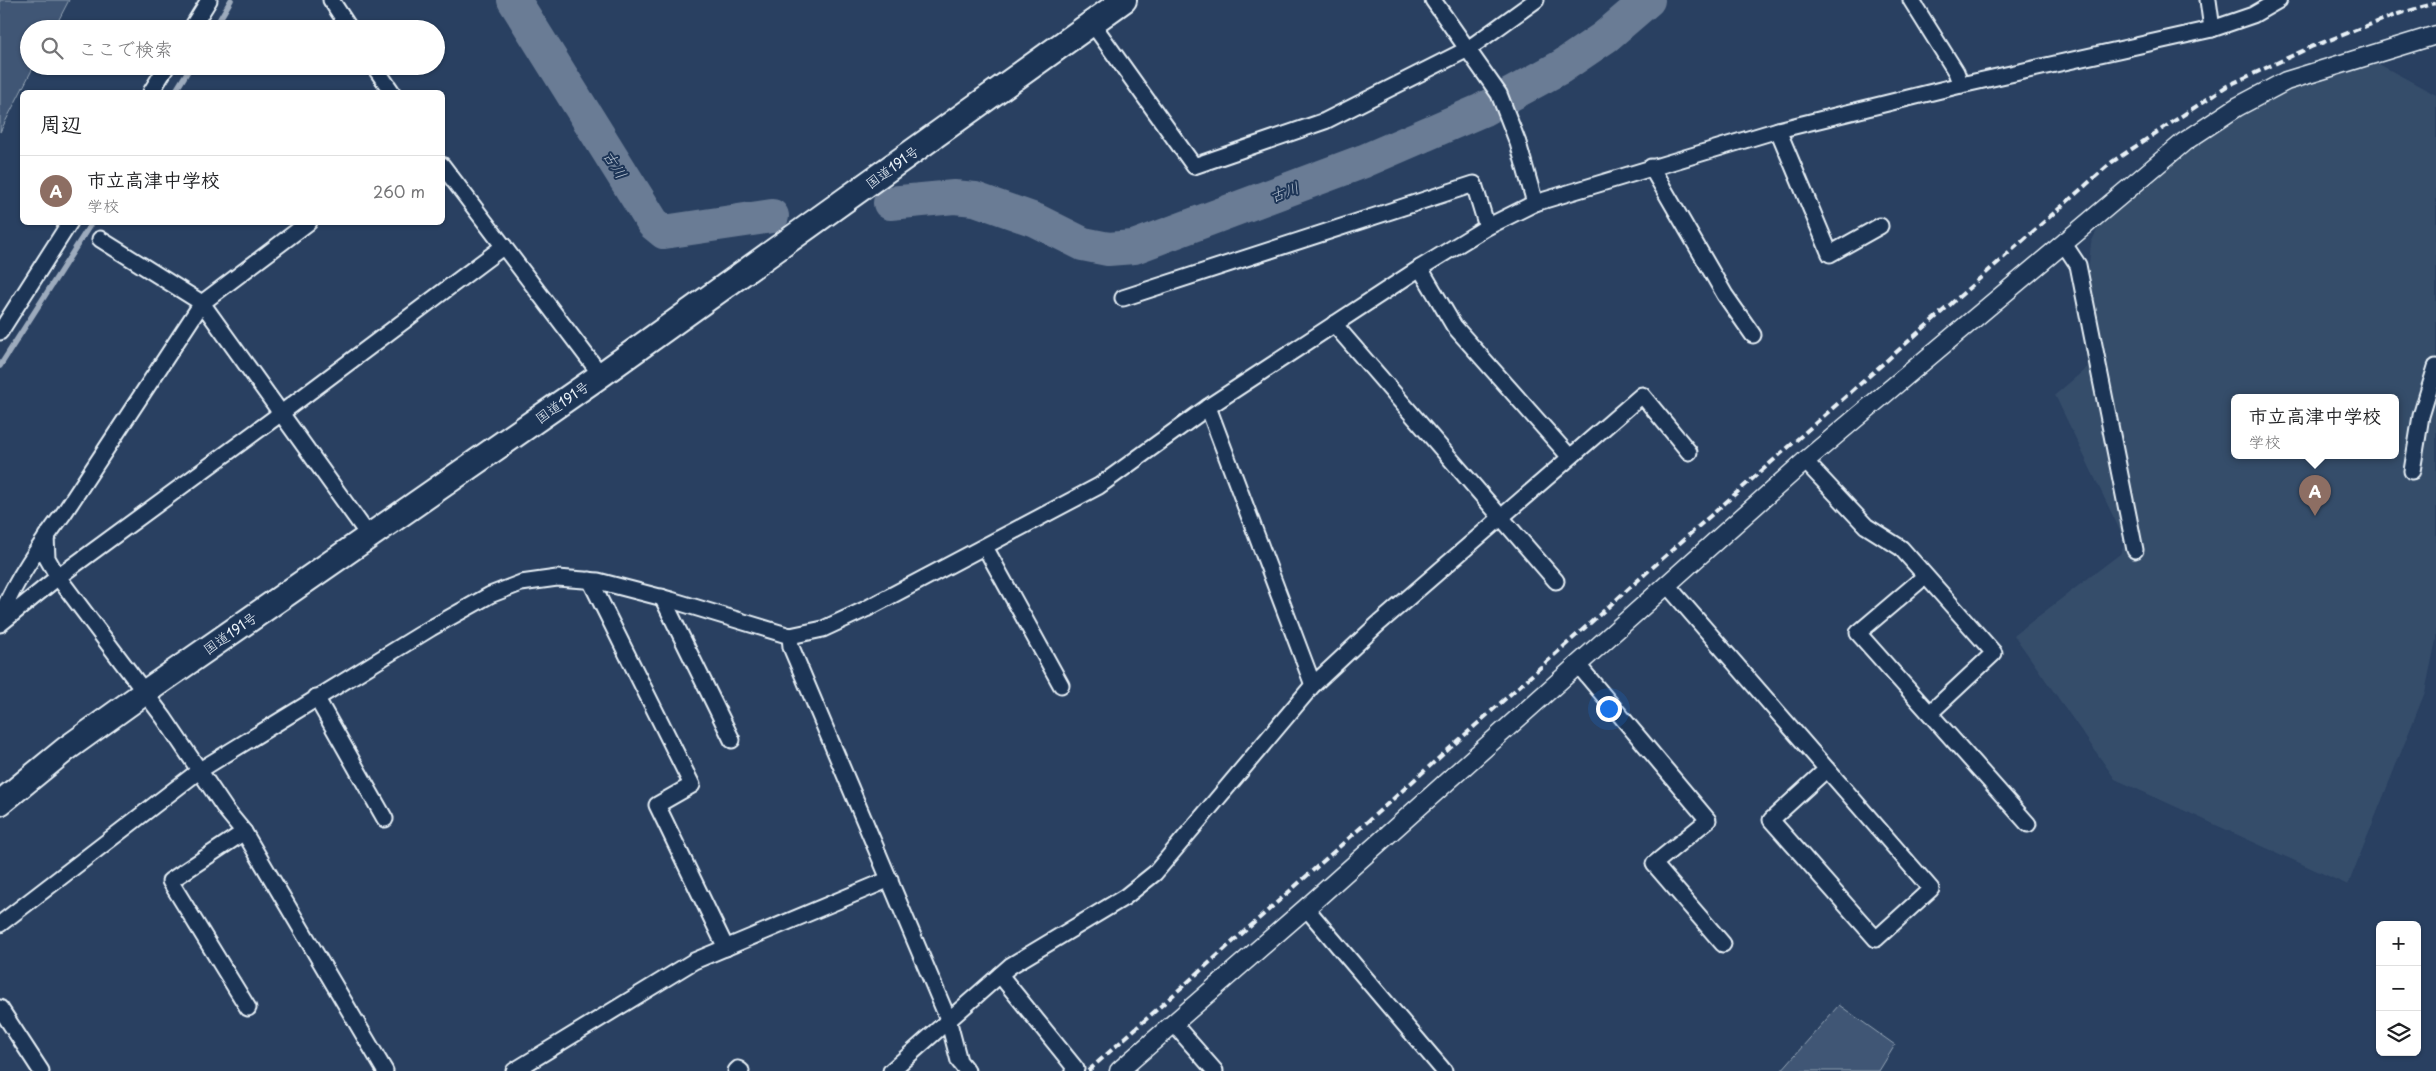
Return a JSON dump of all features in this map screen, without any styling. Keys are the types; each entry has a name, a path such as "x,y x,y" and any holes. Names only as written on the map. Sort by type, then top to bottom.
{"highway":[{"name":"国道191号","path":"0,803 66,749 144,693 601,375 1124,0"}],"street":[{"path":"197,20 209,0"},
{"path":"331,0 344,20"},
{"path":"1433,0 1499,94 1507,111 1536,203"},
{"path":"1092,23 1194,166 1325,121 1468,49 1536,0"},
{"path":"1911,0 1956,72 1962,85"},
{"path":"2208,0 2212,29"},
{"path":"0,924 200,770 316,697 490,595 521,583 557,578 590,580 662,597 790,636 823,629 985,547 1098,486 1208,407 1420,268 1487,227 1536,203 1778,130 1962,85 2212,29 2253,15 2279,0"},
{"path":"1120,1071 1306,908 1805,461 2184,142 2237,107 2286,81 2436,35"},
{"path":"152,90 161,75"},
{"path":"380,75 391,90"},
{"path":"1778,130 1830,254 1880,226"},
{"path":"1651,167 1725,295 1753,335"},
{"path":"445,169 601,375"},
{"path":"1123,298 1474,184 1487,227"},
{"path":"0,332 68,225"},
{"path":"0,618 7,601 46,536 64,513 202,303 305,225"},
{"path":"100,239 202,303 369,536"},
{"path":"2064,244 2078,265 2135,550"},
{"path":"0,624 58,577 504,246"},
{"path":"1420,268 1454,326 1569,456"},
{"path":"1334,324 1556,581"},
{"path":"2412,471 2421,416 2436,367"},
{"path":"891,1071 1010,966 1125,897 1155,873 1312,685 1377,625 1501,519 1569,456 1642,395 1689,452"},
{"path":"1208,407 1312,685"},
{"path":"1805,461 1866,526 1901,548 1994,653 1930,713"},
{"path":"46,536 47,558 58,577 200,770 226,810 244,832 385,1071"},
{"path":"985,547 1061,685"},
{"path":"1924,576 1858,633 2028,824"},
{"path":"590,580 692,785 658,805 726,948"},
{"path":"1667,585 1827,769 1931,889 1876,939 1771,820 1827,769"},
{"path":"662,597 732,740"},
{"path":"790,636 792,647 948,1020 959,1061 967,1071"},
{"path":"1578,665 1708,820 1654,864 1723,944"},
{"path":"316,697 385,819"},
{"path":"244,832 170,881 248,1008"},
{"path":"514,1071 694,961 890,879"},
{"path":"1306,908 1444,1071"},
{"path":"1000,975 1076,1069 1073,1071"},
{"path":"0,1008 41,1071"},
{"path":"1173,1023 1215,1071"},
{"path":"736,1071 738,1069 741,1071"}],"shaded area":[{"path":"0,0 69,0 59,20 20,20 20,75 29,75 0,132"},
{"path":"2375,62 2436,95 2436,640 2425,692 2348,885 2115,779 2014,635 2120,554 2126,543 2055,395 2089,366 2107,359 2088,275 2091,243 2098,228 2197,141 2242,111 2291,89"},
{"path":"1839,1005 1895,1045 1879,1071 1781,1071"}],"waterway":[{"path":"219,20 231,0"},
{"name":"古川","path":"514,0 653,223 664,232 772,216"},
{"name":"古川","path":"890,203 954,197 975,199 1035,220 1083,244 1108,249 1134,247 1364,161 1482,110 1561,67 1605,37 1648,0"},
{"path":"176,90 185,75"},
{"path":"0,366 90,225"}],"railway":[{"path":"1088,1071 1700,525 2112,162 2227,86 2311,47 2398,14 2436,3"}],"place":[{"name":"市立高津中学校","path":"2315,516"}]}
